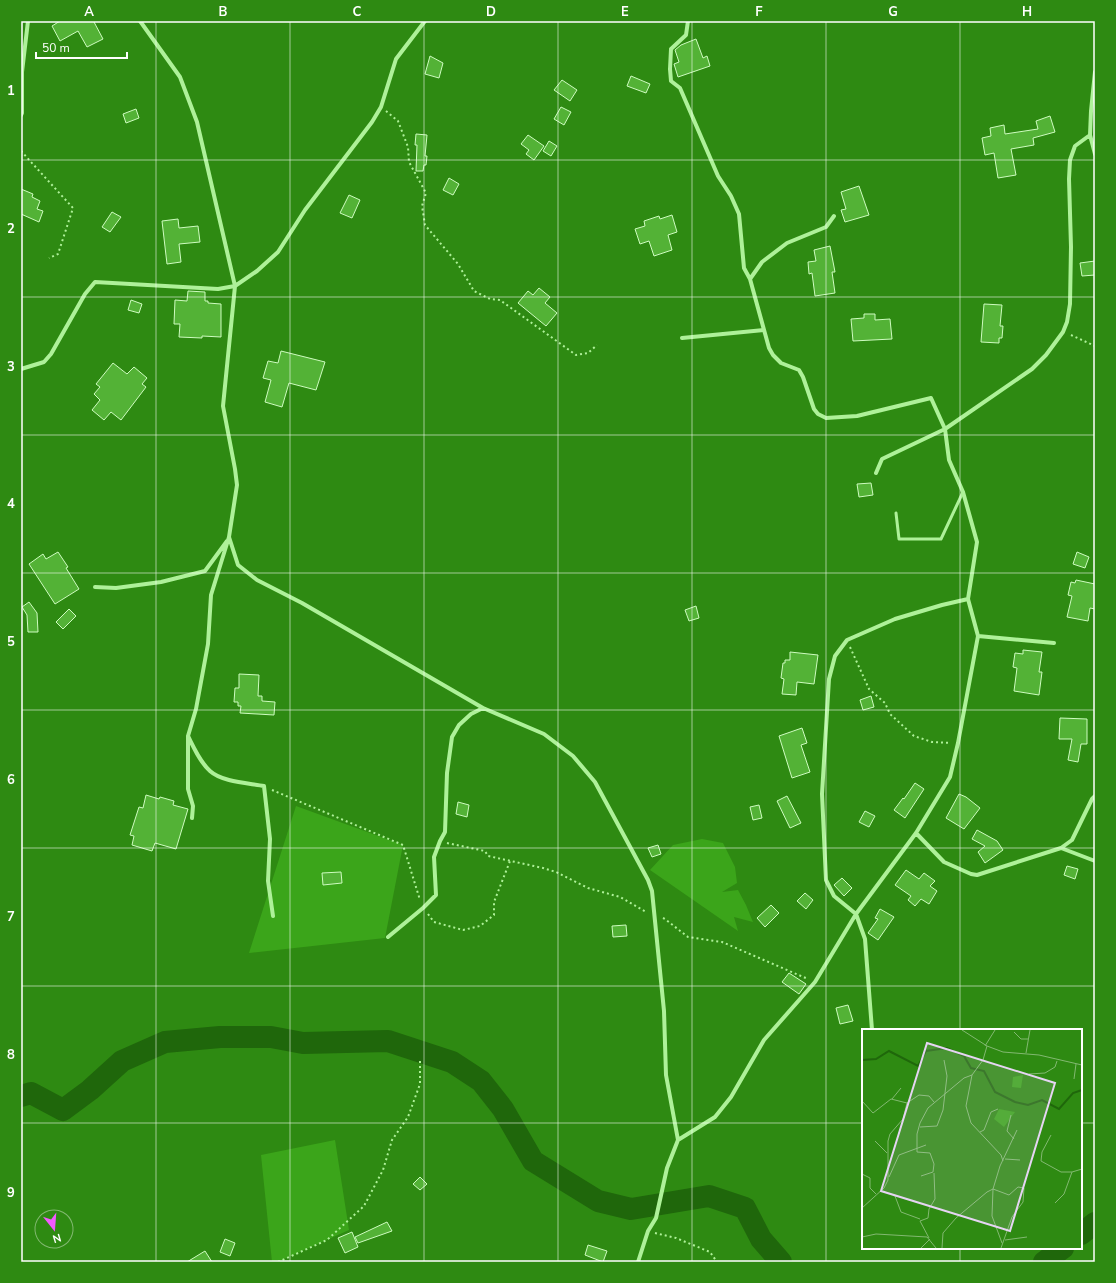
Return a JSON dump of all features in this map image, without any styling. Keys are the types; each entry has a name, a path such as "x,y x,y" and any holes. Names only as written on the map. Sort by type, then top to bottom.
{"street":[{"path":"21,115 22,72 28,21"},
{"path":"140,21 180,77 197,122 234,286 224,406 237,485 229,537 211,595 208,644 196,709 188,736 188,789 193,806 192,818"},
{"path":"21,369 44,362 51,354 85,294 95,282 218,289 234,286 257,272 278,252 306,210 372,122 381,107 396,59 425,21"},
{"path":"678,1140 715,1117 731,1098 764,1040 814,982 856,914 916,833 950,777 958,743 978,636 968,599 977,542 963,492 949,460 945,429 931,398 857,416 826,418 814,410 803,376 799,370 781,363 769,348 750,279 744,268 740,214 731,196 718,176 680,88 671,81 671,49 686,35 688,21"},
{"path":"1095,72 1090,135 1095,154"},
{"path":"876,473 882,459 945,429 1032,369 1046,355 1063,332 1067,322 1070,304 1070,160 1075,146 1090,135"},
{"path":"750,279 762,262 787,243 826,227 834,216"},
{"path":"682,338 764,330"},
{"path":"95,587 116,588 161,582 205,571 229,537"},
{"path":"229,537 238,565 257,580 302,603 483,708 544,734 573,756 595,782 648,880 652,891 653,916 664,1011 666,1075 678,1140 667,1168 656,1218 648,1231 638,1262"},
{"path":"872,1029 865,939 856,914 834,896 826,880 822,794 829,679 835,656 847,640 895,619 968,599"},
{"path":"978,636 1054,643"},
{"path":"388,937 423,908 436,895 434,857 445,832 447,773 452,737 459,725 471,714 483,708"},
{"path":"188,736 197,754 210,771 230,781 264,786 270,839 268,881 273,916"},
{"path":"916,833 944,862 971,874 983,873 1061,848 1072,840 1092,799 1095,796"},
{"path":"1061,848 1095,861"}],"lane":[{"path":"896,513 899,539 941,539 963,492"}],"path":[{"path":"381,107 398,121 408,148 409,162 426,193 422,206 425,225 458,264 474,291 490,299 500,300 576,355 588,353 597,345"},
{"path":"21,151 73,208 58,254 49,258"},
{"path":"1063,332 1095,346"},
{"path":"847,640 869,689 885,703 890,714 914,736 932,742 958,743"},
{"path":"264,786 403,846 423,908 434,922 464,930 480,926 494,915 494,902 510,861"},
{"path":"440,841 460,847 485,851 488,856 549,870 588,888 620,897 653,916 665,919 688,937 722,942 814,982"},
{"path":"278,1262 327,1240 364,1206 384,1170 392,1140 408,1118 420,1084 420,1060"},
{"path":"648,1231 676,1238 710,1252 717,1262"}],"green space":[{"path":"296,806 403,845 385,938 249,953"},
{"path":"702,839 723,843 735,867 737,883 722,892 738,890 753,922 734,917 738,931 650,870 673,845"},
{"path":"335,1140 349,1230 277,1262 272,1262 261,1155"}],"building":[{"path":"60,21 95,21 94,22 103,39 87,47 78,31 60,41 52,26"},
{"path":"696,39 703,58 707,56 710,66 678,77 674,64 679,62 675,50 681,45"},
{"path":"430,56 443,63 439,78 425,74"},
{"path":"631,76 650,84 646,93 627,86"},
{"path":"562,80 577,90 570,101 554,90"},
{"path":"561,107 571,112 564,125 554,119"},
{"path":"136,109 139,118 126,123 123,114"},
{"path":"1050,116 1055,132 1033,138 1034,145 1011,149 1016,175 998,178 994,153 985,155 982,138 991,136 990,128 1004,125 1005,134 1038,129 1036,121"},
{"path":"416,134 427,135 425,156 427,156 426,165 424,165 423,171 416,171"},
{"path":"528,135 544,146 534,160 526,154 529,150 521,144"},
{"path":"549,141 557,146 551,156 543,151"},
{"path":"449,178 459,184 453,195 443,190"},
{"path":"859,186 869,215 845,222 841,210 846,209 841,192"},
{"path":"21,189 33,194 32,197 40,201 37,209 43,211 39,222 21,214"},
{"path":"349,195 360,200 352,218 340,213"},
{"path":"112,212 121,217 110,232 102,227"},
{"path":"672,215 677,232 668,235 672,250 654,256 649,241 640,244 635,229 645,226 644,221 659,216 660,219"},
{"path":"178,219 179,228 198,226 200,242 179,244 181,262 167,264 162,221"},
{"path":"830,246 835,272 832,272 835,293 815,296 812,273 809,274 808,262 816,261 814,250"},
{"path":"1095,261 1095,275 1082,276 1080,263"},
{"path":"539,288 550,297 545,303 557,313 546,326 518,303 528,291 533,295"},
{"path":"188,291 205,292 205,301 208,301 208,303 221,304 221,337 179,337 180,324 174,324 175,300 187,301"},
{"path":"131,300 142,304 139,313 128,310"},
{"path":"984,304 1002,305 1000,326 1003,326 1002,338 999,338 999,343 981,342"},
{"path":"864,314 875,314 875,320 890,319 892,339 853,341 851,319 864,318"},
{"path":"281,351 325,362 316,390 289,383 282,407 265,402 271,380 263,378 268,361 278,363"},
{"path":"113,363 127,374 134,367 147,378 142,384 146,387 121,420 111,412 104,420 92,410 100,400 94,394 100,387 96,384"},
{"path":"871,483 873,495 859,497 857,484"},
{"path":"58,552 68,567 66,568 79,589 55,604 29,564 43,554 46,559"},
{"path":"1077,552 1089,557 1085,568 1073,564"},
{"path":"1076,580 1095,584 1095,609 1090,608 1088,621 1067,617 1072,596 1068,595 1071,582 1075,583"},
{"path":"29,602 37,613 38,632 28,632 27,615 22,607"},
{"path":"696,606 699,618 689,621 685,610"},
{"path":"69,609 76,616 63,629 56,622"},
{"path":"1023,650 1042,652 1039,672 1042,672 1039,695 1014,691 1017,668 1013,667 1015,653 1023,654"},
{"path":"790,652 818,655 814,684 797,682 796,695 782,694 784,679 781,678 783,663 785,663 785,660 790,660"},
{"path":"239,674 259,675 258,696 262,696 262,701 275,702 274,715 240,713 241,706 238,706 238,702 234,702 235,688 239,688"},
{"path":"871,696 874,707 863,710 860,700"},
{"path":"1060,718 1087,719 1087,744 1081,744 1078,762 1068,760 1072,739 1059,739"},
{"path":"802,728 807,743 801,745 810,772 792,778 779,736"},
{"path":"915,783 924,789 905,818 894,810"},
{"path":"959,794 966,797 980,808 964,829 946,818"},
{"path":"146,795 174,801 173,805 188,809 176,849 155,843 152,851 132,845 134,836 130,835 139,807 143,808"},
{"path":"787,796 801,823 790,828 777,801"},
{"path":"458,802 469,805 467,817 456,814"},
{"path":"759,805 762,818 753,820 750,807"},
{"path":"865,811 875,816 869,827 859,822"},
{"path":"977,830 997,841 1003,850 985,863 978,852 985,846 972,839"},
{"path":"658,845 661,854 652,857 648,848"},
{"path":"1067,866 1078,869 1075,879 1064,875"},
{"path":"906,870 919,879 924,873 935,881 930,886 937,891 929,904 921,899 915,906 908,900 911,896 895,885"},
{"path":"341,872 342,883 323,885 322,873"},
{"path":"842,878 852,888 844,896 834,885"},
{"path":"805,893 813,900 806,909 797,901"},
{"path":"771,905 779,913 765,927 757,918"},
{"path":"880,909 894,917 878,940 868,933 878,919 875,918"},
{"path":"626,925 627,936 613,937 612,926"},
{"path":"789,973 806,984 799,994 782,982"},
{"path":"848,1005 853,1021 840,1024 836,1008"},
{"path":"420,1177 427,1184 420,1190 413,1184"},
{"path":"387,1222 392,1231 358,1243 355,1237"},
{"path":"352,1232 358,1247 345,1253 338,1238"},
{"path":"225,1239 235,1243 230,1256 220,1252"},
{"path":"588,1245 607,1251 603,1262 585,1255"},
{"path":"205,1251 212,1262 187,1262"}],"waterway":[{"path":"21,1096 31,1093 63,1110 90,1090 122,1061 165,1042 220,1037 271,1037 303,1043 388,1041 452,1062 481,1081 503,1109 533,1161 598,1201 631,1209 709,1196 745,1208 761,1239 781,1262"},
{"path":"1082,1233 1095,1223"},
{"path":"1044,1262 1062,1249"}]}
